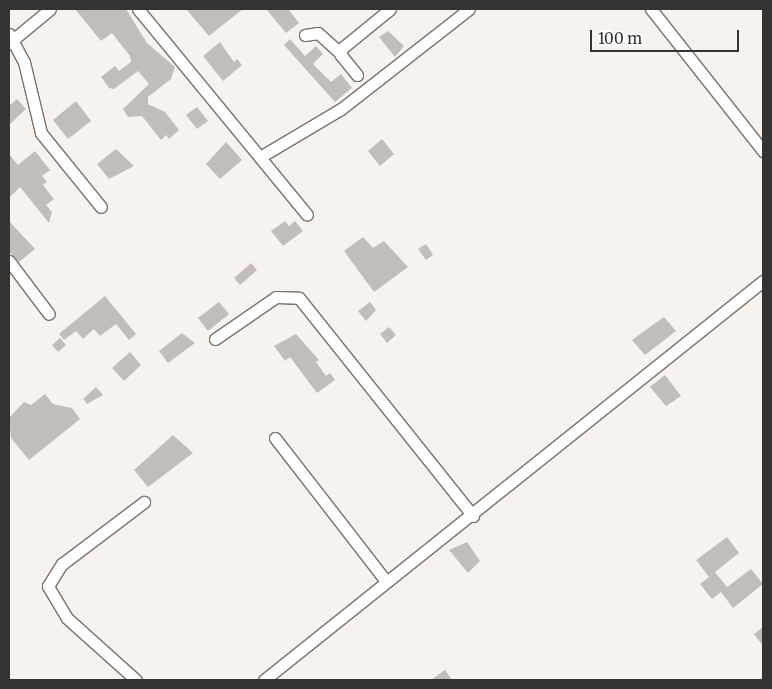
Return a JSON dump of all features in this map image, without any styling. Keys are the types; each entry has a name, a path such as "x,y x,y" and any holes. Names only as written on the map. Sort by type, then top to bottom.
{"street":[{"path":"50,9 10,39 24,62 41,133 100,207"},
{"path":"138,9 307,215"},
{"path":"340,53 390,9"},
{"path":"260,157 341,109 469,9"},
{"path":"651,9 763,151"},
{"path":"305,35 318,33 340,53 357,75"},
{"path":"9,261 49,314"},
{"path":"264,680 386,581 473,516 763,281"},
{"path":"215,339 276,297 299,298 473,516"},
{"path":"275,438 386,581"},
{"path":"136,680 67,618 48,586 62,564 144,502"}],"building":[{"path":"75,9 126,9 147,43 175,67 171,79 148,97 148,104 165,112 179,130 169,139 166,135 161,140 142,116 128,117 123,109 149,84 138,71 114,89 109,88 101,77 115,66 119,71 131,62 130,56 112,33 101,41"},
{"path":"186,9 243,9 209,36"},
{"path":"266,9 288,9 299,23 286,33"},
{"path":"388,31 404,46 395,57 379,37"},
{"path":"290,39 305,56 316,46 323,54 313,64 331,82 341,74 352,88 335,102 284,45"},
{"path":"220,42 234,62 237,59 242,65 223,81 203,56"},
{"path":"17,99 26,109 9,125 9,106"},
{"path":"76,101 91,121 68,139 53,120"},
{"path":"197,107 208,121 197,129 186,115"},
{"path":"382,139 394,154 380,166 368,151"},
{"path":"226,142 242,160 220,179 206,164"},
{"path":"116,149 134,166 109,179 97,164"},
{"path":"35,151 50,170 42,176 47,182 43,185 54,199 46,205 52,212 49,223 20,187 9,198 9,154 18,165"},
{"path":"9,221 35,249 19,262 9,252"},
{"path":"285,221 289,226 295,221 303,231 283,246 271,231"},
{"path":"363,237 373,248 384,241 408,267 374,292 344,251"},
{"path":"426,244 433,255 426,260 418,249"},
{"path":"251,263 257,270 240,285 234,278"},
{"path":"105,296 136,334 129,340 116,324 100,336 94,329 83,339 76,331 64,340 59,334"},
{"path":"219,302 229,314 208,331 198,318"},
{"path":"370,302 376,310 366,321 358,311"},
{"path":"664,317 676,331 645,355 632,340"},
{"path":"389,327 396,335 387,343 380,334"},
{"path":"182,333 195,343 168,363 159,351"},
{"path":"296,334 319,360 316,362 326,376 330,373 335,380 317,393 290,357 285,361 274,346"},
{"path":"60,338 66,345 58,352 52,345"},
{"path":"130,352 141,365 124,381 112,368"},
{"path":"665,375 681,396 666,406 650,387"},
{"path":"96,387 103,395 87,404 83,399"},
{"path":"45,394 53,404 72,408 80,419 29,460 11,438 9,418 24,402 31,405"},
{"path":"173,435 193,453 148,487 134,470"},
{"path":"727,537 739,553 715,572 727,587 751,569 763,584 733,608 721,592 712,599 700,584 709,577 696,560"},
{"path":"467,542 480,561 468,573 449,550"},
{"path":"763,627 763,646 754,634"},
{"path":"445,670 452,680 431,680"}]}
